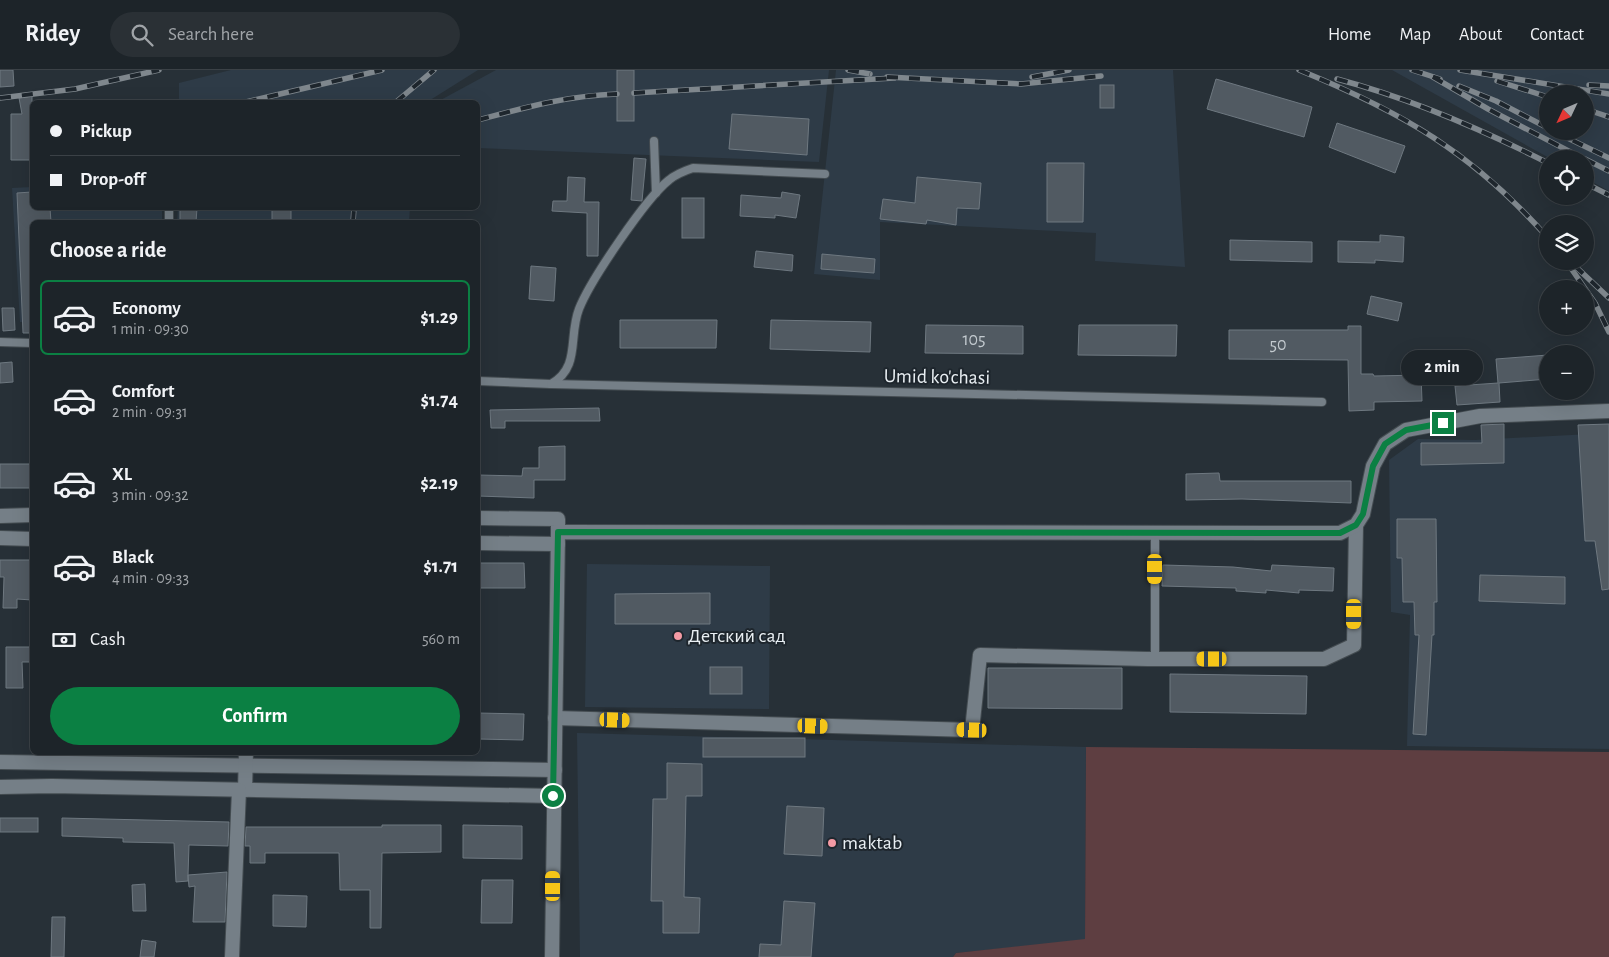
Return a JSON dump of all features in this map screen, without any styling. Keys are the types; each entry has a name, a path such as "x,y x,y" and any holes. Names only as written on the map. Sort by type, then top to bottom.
{"street":[{"path":"480,543 558,538 1340,533 1356,525 1363,514 1373,466 1385,444 1406,430 1480,416 1609,411"},
{"path":"0,516 30,515"},
{"path":"480,518 558,519 552,957"},
{"path":"555,718 972,730 980,655 1155,659 1324,659 1354,645 1356,525"},
{"path":"0,538 30,539"},
{"path":"0,762 246,759 555,770"},
{"path":"232,957 242,790 246,759"},
{"path":"52,762 44,770 43,775 45,780 52,786"},
{"path":"0,787 52,786 553,796"}],"lane":[{"path":"654,141 656,193"},
{"path":"551,384 561,379 571,363 578,310 590,288 656,193 669,180 693,168 825,174"},
{"path":"0,342 30,343"},
{"name":"Umid ko'chasi","path":"480,381 1322,402"},
{"path":"1155,533 1155,659"}],"shaded area":[{"path":"231,70 478,70 430,100 179,100 179,83"},
{"path":"496,70 829,70 819,162 480,148 480,100 441,100"},
{"path":"836,70 1173,70 1185,267 1095,261 1096,233 880,222 880,280 814,274"},
{"path":"1392,70 1609,70 1609,191 1594,183 1594,150 1539,150 1539,152"},
{"path":"30,187 30,210 162,210 162,220 30,220 30,322 20,322 12,188"},
{"path":"178,210 410,210 409,220 177,220"},
{"path":"1609,433 1609,749 1407,746 1410,615 1391,612 1389,460 1418,439 1475,440"},
{"name":"Детский сад","path":"587,564 770,566 769,709 585,707"},
{"name":"maktab","path":"577,733 1086,747 1085,940 956,953 953,957 580,957"},
{"path":"1086,747 1609,752 1609,957 953,957 956,953 1085,939"}],"building":[{"path":"0,70 13,70 14,86 0,87"},
{"path":"617,70 634,70 634,121 617,121"},
{"path":"1216,79 1312,107 1304,137 1207,109"},
{"path":"1100,85 1114,85 1114,108 1100,108"},
{"path":"32,96 32,100 30,100 30,160 11,160 11,114 22,114 19,98"},
{"path":"732,114 809,119 807,155 729,149"},
{"path":"1337,123 1405,146 1395,173 1329,147"},
{"path":"634,158 646,159 642,201 631,200"},
{"path":"1047,163 1084,163 1083,222 1047,222"},
{"path":"568,177 585,178 584,202 599,202 598,256 587,256 587,213 552,211 553,201 567,201"},
{"path":"917,177 981,183 979,209 957,208 956,225 927,220 926,224 880,219 883,199 915,203"},
{"path":"30,192 30,210 50,210 51,220 30,220 30,333 23,333 17,193"},
{"path":"782,192 800,195 796,218 775,215 775,218 740,216 741,195 781,198"},
{"path":"682,198 704,198 704,238 682,238"},
{"path":"180,210 197,210 196,220 180,220"},
{"path":"272,210 291,210 291,220 272,220"},
{"path":"1380,235 1404,237 1403,262 1375,260 1375,263 1338,262 1338,241 1380,242"},
{"path":"1230,240 1312,242 1312,262 1230,260"},
{"path":"756,251 793,255 792,271 754,267"},
{"path":"822,254 875,259 874,273 821,269"},
{"path":"531,266 556,268 554,301 529,299"},
{"path":"1371,296 1402,303 1398,321 1367,314"},
{"path":"2,308 14,308 15,330 3,331"},
{"path":"620,320 717,320 716,348 620,348"},
{"path":"771,320 871,322 870,352 770,349"},
{"path":"926,325 1023,326 1023,354 925,353"},
{"path":"1079,325 1177,325 1176,356 1078,355"},
{"path":"1348,326 1361,326 1361,374 1373,374 1374,376 1421,375 1422,401 1374,402 1374,410 1349,411 1348,360 1229,359 1229,330 1348,330"},
{"path":"1539,356 1539,380 1499,383 1500,402 1457,405 1455,386 1498,383 1496,359"},
{"path":"12,362 13,382 0,383 0,363"},
{"path":"599,408 600,421 505,421 505,428 491,428 490,410"},
{"path":"1504,424 1504,463 1421,465 1421,443 1482,443 1481,425"},
{"path":"1609,424 1609,589 1602,590 1595,541 1585,541 1578,425"},
{"path":"565,446 565,480 534,480 534,498 480,496 480,475 522,476 523,468 539,468 539,447"},
{"path":"0,464 30,464 30,488 0,488"},
{"path":"1219,473 1220,481 1351,481 1351,503 1242,499 1186,500 1186,474"},
{"path":"1397,519 1436,519 1437,602 1434,602 1434,635 1432,635 1426,735 1413,734 1419,635 1415,635 1414,602 1403,602 1402,558 1397,558"},
{"path":"0,560 30,560 30,600 17,599 17,608 3,608 4,577 0,577"},
{"path":"480,563 524,563 525,588 480,588"},
{"path":"1163,565 1233,567 1271,571 1272,565 1334,568 1333,591 1299,590 1299,593 1266,590 1266,593 1236,591 1236,588 1162,586"},
{"path":"1480,575 1565,577 1565,604 1479,601"},
{"path":"710,593 710,624 615,624 615,594"},
{"path":"6,647 30,647 30,662 22,662 23,688 6,688"},
{"path":"710,667 742,667 742,694 710,694"},
{"path":"988,668 1122,668 1122,709 988,708"},
{"path":"1170,674 1307,676 1306,714 1170,712"},
{"path":"480,713 524,714 523,740 480,739"},
{"path":"703,738 805,738 805,757 703,757"},
{"path":"667,763 702,764 702,796 686,796 684,897 700,898 699,933 663,933 663,901 651,901 653,799 667,799"},
{"path":"787,806 824,808 822,856 784,854"},
{"path":"0,818 38,818 38,832 0,832"},
{"path":"62,818 229,822 228,846 189,845 188,881 176,882 174,843 123,842 123,838 62,836"},
{"path":"382,825 441,825 441,852 382,853 381,928 370,928 370,890 340,890 339,853 265,853 265,863 250,863 250,846 245,846 246,827 382,827"},
{"path":"463,825 522,826 522,859 463,858"},
{"path":"227,872 225,922 193,922 195,886 189,887 188,875"},
{"path":"482,880 513,880 512,923 481,923"},
{"path":"145,884 146,911 133,911 132,885"},
{"path":"273,895 307,896 306,927 273,926"},
{"path":"784,901 815,903 811,957 759,957 760,944 781,945"},
{"path":"52,917 65,917 64,957 51,957"},
{"path":"142,940 156,942 154,957 140,957"}],"railway":[{"path":"0,98 75,89 159,70"},
{"path":"254,100 382,70"},
{"path":"398,100 434,70"},
{"path":"848,70 870,74"},
{"path":"1032,77 1069,70"},
{"path":"1299,70 1371,102 1434,138 1492,182 1539,228"},
{"path":"1412,70 1440,79"},
{"path":"1460,70 1609,94"},
{"path":"887,77 1021,84 1101,76"},
{"path":"1433,77 1488,109 1567,150"},
{"path":"634,93 894,78"},
{"path":"1337,79 1391,95 1444,115 1539,159"},
{"path":"1497,81 1539,94"},
{"path":"1594,85 1609,86"},
{"path":"1459,86 1496,101 1539,123"},
{"path":"480,120 563,100 617,94"},
{"path":"1594,112 1609,117"},
{"path":"1572,140 1609,158"},
{"path":"1594,164 1609,171"},
{"path":"1594,188 1609,195"},
{"path":"353,220 354,210"},
{"path":"1572,270 1595,303 1609,332"},
{"path":"1579,270 1609,298"}],"place":[{"name":"Детский сад","path":"678,636"},
{"name":"maktab","path":"832,843"}],"route":[{"path":"553,796 555,770 558,532 1340,533 1356,525 1363,514 1373,466 1385,444 1406,430 1443,423"}]}
